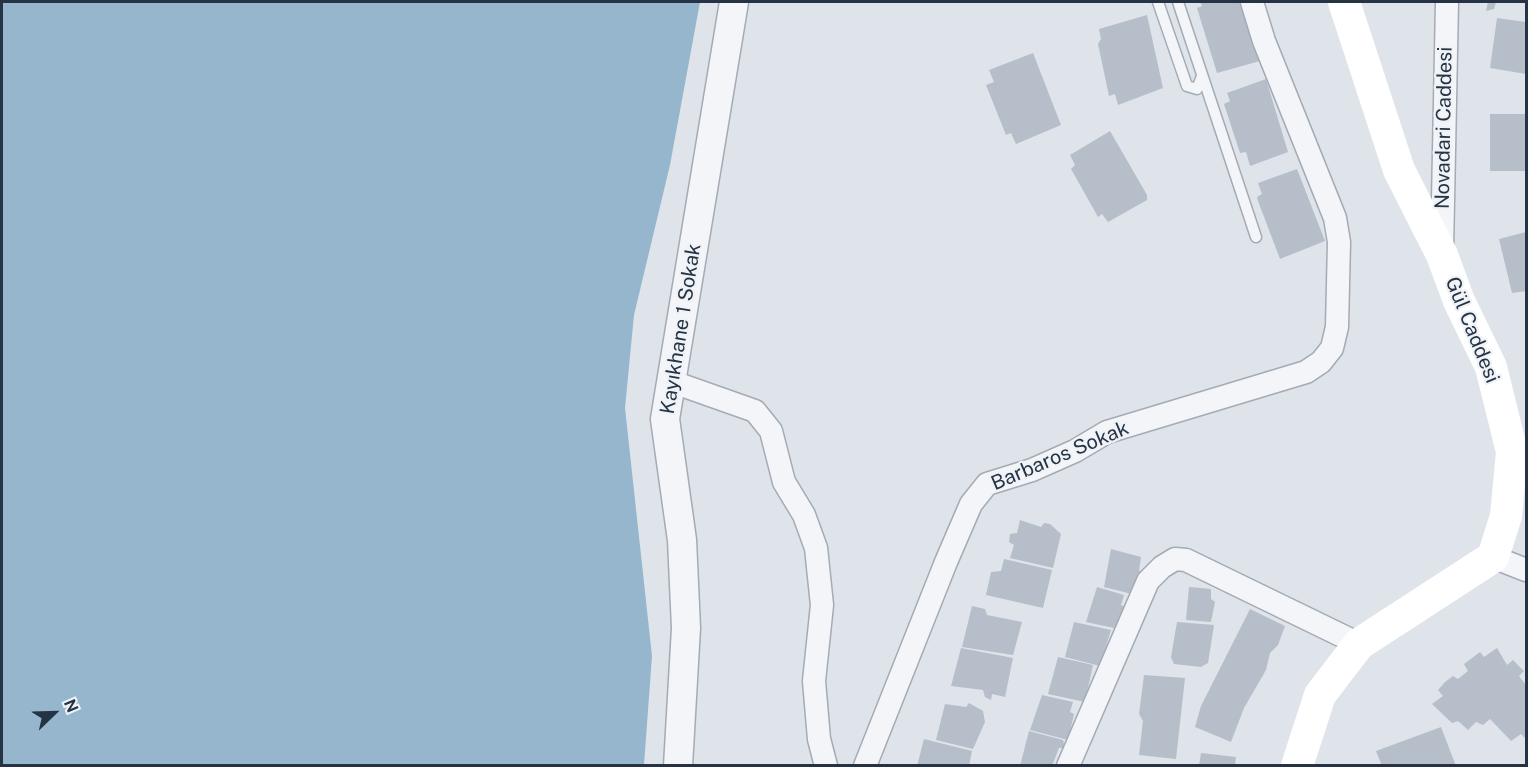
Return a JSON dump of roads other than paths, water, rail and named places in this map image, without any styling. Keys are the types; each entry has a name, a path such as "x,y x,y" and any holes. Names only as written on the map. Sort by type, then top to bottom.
{"main road":[{"name":"Gül Caddesi","path":"1344,2 1399,170 1442,255 1459,301 1491,367 1512,452 1506,516 1493,557"},
{"path":"1297,765 1320,695 1359,644 1493,557"}],"street":[{"name":"Kayıkhane 1 Sokak","path":"678,765 686,628 682,540 664,419 734,2"},
{"name":"Barbaros Sokak","path":"865,765 879,724 967,513 971,504 987,484 1043,465 1107,432 1306,372 1321,362 1332,348 1337,327 1338,259 1335,218 1264,41 1252,2"},
{"name":"Novadari Caddesi","path":"1442,255 1447,2"},
{"path":"670,381 754,411 771,431 784,482 804,515 816,548 822,606 814,681 819,739 826,765"},
{"path":"1493,557 1527,570"},
{"path":"1068,765 1148,581 1162,567 1175,559 1186,560 1359,644"}],"lane":[{"path":"1158,2 1187,86 1197,89 1202,76"},
{"path":"1178,2 1256,237"}],"water":[{"path":"2,2 700,2 670,165 634,315 625,408 652,656 644,765 2,765"}]}
